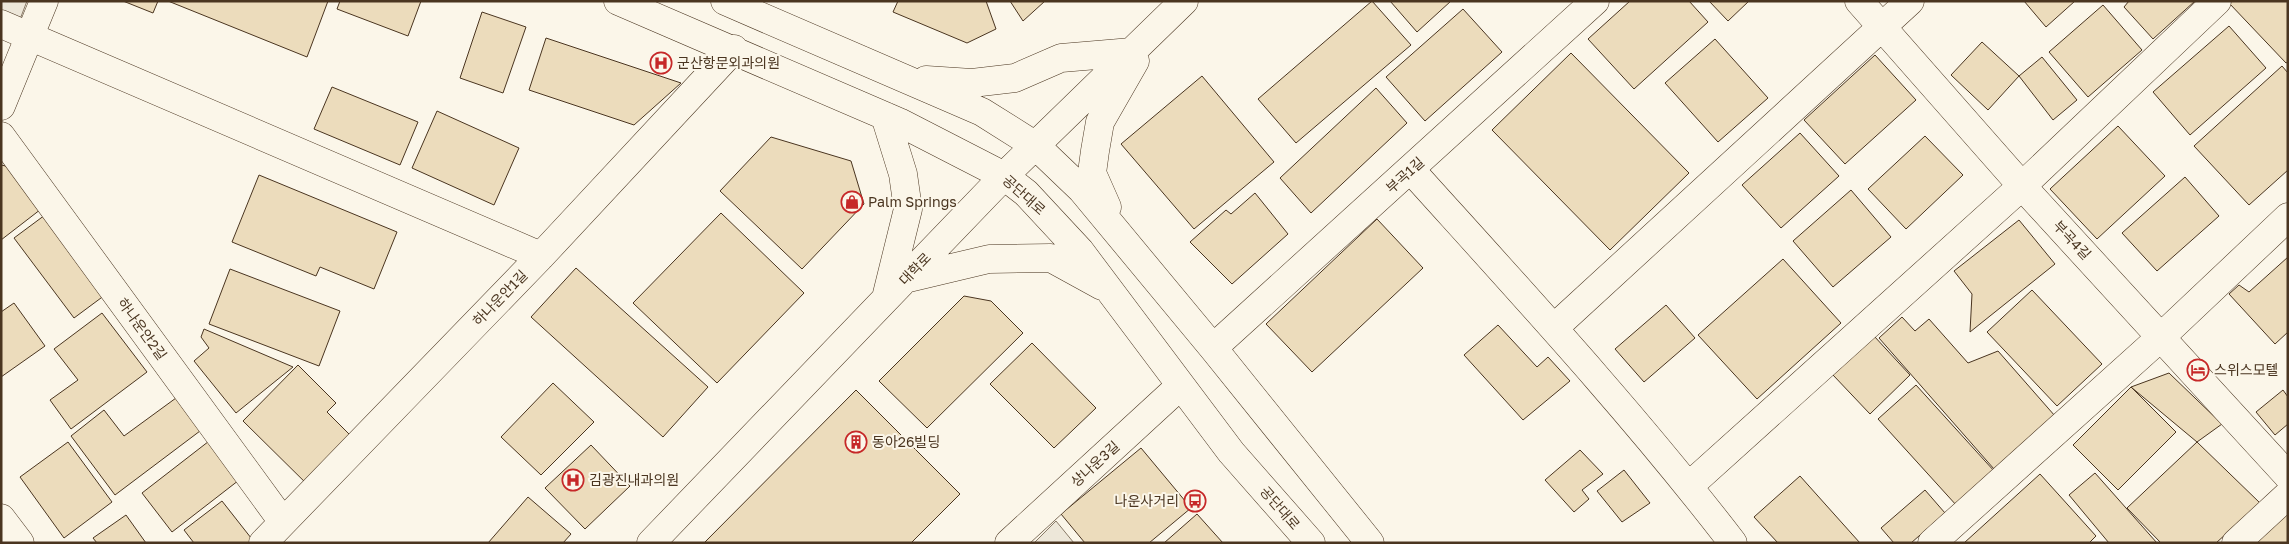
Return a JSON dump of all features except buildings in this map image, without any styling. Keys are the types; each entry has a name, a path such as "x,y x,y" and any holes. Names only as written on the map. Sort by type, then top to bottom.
{"street":[{"path":"1,106 44,1"},
{"name":"공단대로","path":"618,1 734,49 885,116 1004,176 1026,193 1080,250 1231,452 1311,543"},
{"path":"725,1 756,7 900,76 982,112 1036,146 1082,190 1213,348 1370,543"},
{"name":"대학로","path":"651,543 1004,176 1184,1"},
{"name":"부곡1길","path":"1213,348 1596,1"},
{"name":"부곡4길","path":"1859,1 2022,186 2288,476"},
{"path":"1554,328 1910,1"},
{"path":"1690,486 2022,186 2217,1"},
{"path":"1,24 541,256"},
{"path":"900,76 981,82 1016,78 1061,58 1141,44"},
{"path":"1120,236 1092,173 1100,122 1141,44"},
{"name":"하나운안1길","path":"263,543 541,256 734,49"},
{"path":"885,116 902,174 908,209 886,299"},
{"name":"하나운안2길","path":"1,136 283,522"},
{"path":"1411,170 1554,328 1690,486 1733,543"},
{"path":"1932,543 2161,337 2288,217"},
{"path":"905,279 989,259 1051,258 1109,290"},
{"name":"상나운3길","path":"1009,543 1180,386"},
{"path":"2236,543 2288,495"},
{"path":"1,518 20,543"}],"shaded area":[{"path":"1,1 27,1 19,22 1,15"},
{"path":"1056,521 1074,543 1034,543"}],"place":[{"name":"군산항문외과의원","path":"661,63"},
{"name":"Palm Springs","path":"852,202"},
{"name":"스위스모텔","path":"2198,370"},
{"name":"동아26빌딩","path":"856,442"},
{"name":"김광진내과의원","path":"573,480"},
{"name":"나운사거리","path":"1195,501"}]}
